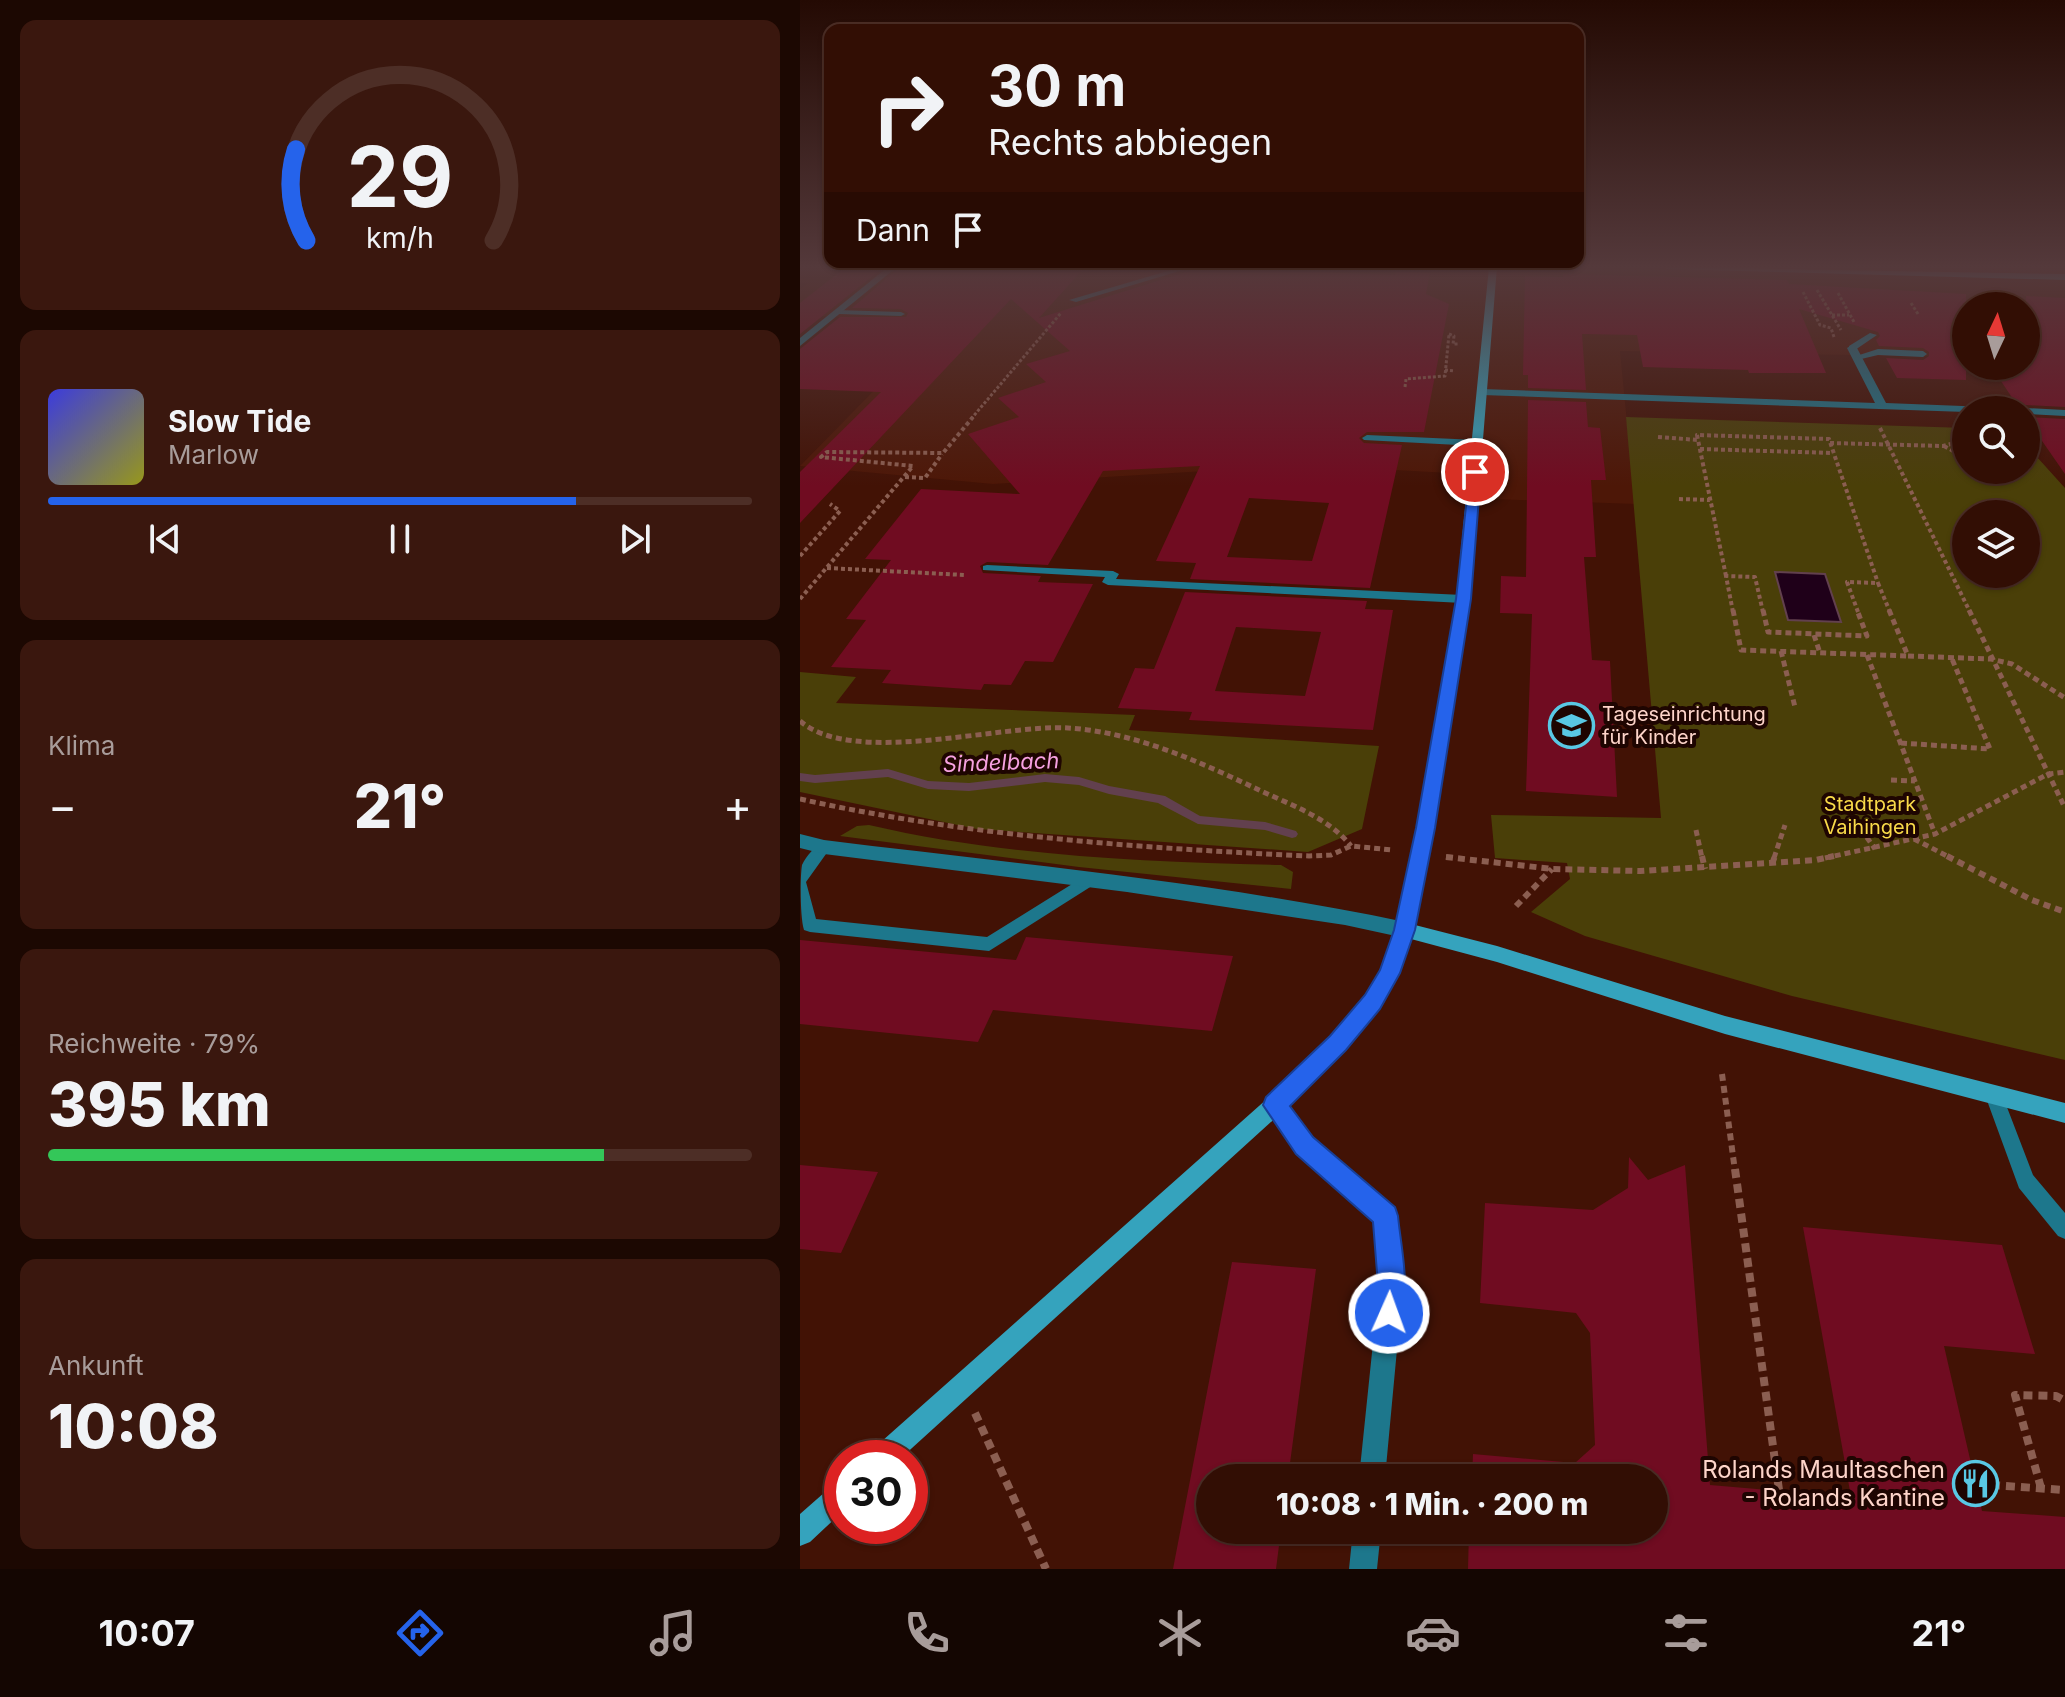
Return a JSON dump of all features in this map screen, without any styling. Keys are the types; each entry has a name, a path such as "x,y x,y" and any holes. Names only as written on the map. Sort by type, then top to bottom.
{"main road":[{"path":"902,1440 1275,1105 1338,1043 1373,1002 1389,973 1405,930 1421,853 1463,599 1487,340"},
{"path":"1405,930 1497,954 1725,1025 2063,1114"},
{"path":"800,1532 824,1510"}],"street":[{"path":"1854,352 1882,406"},
{"path":"1482,392 1952,409"},
{"path":"2040,412 2065,413"},
{"path":"800,841 824,847 1090,880 1345,917 1405,930"},
{"path":"1275,1105 1305,1146 1386,1216 1391,1285 1373,1464"},
{"path":"1363,1569 1366,1544"}],"lane":[{"path":"1854,352 1867,340"},
{"path":"1854,352 1923,354"},
{"path":"1367,438 1477,443"},
{"path":"987,568 1113,574 1108,582 1463,599"},
{"path":"1138,583 1134,591 1411,605"},
{"path":"800,878 824,847"},
{"path":"800,885 810,925 989,944 1090,880"},
{"path":"1994,1095 2026,1181 2065,1229"}],"path":[{"path":"905,477 925,478 1039,340"},
{"path":"1405,387 1406,379 1445,376 1448,340"},
{"path":"1453,340 1453,344 1458,344"},
{"path":"1445,370 1455,371"},
{"path":"1876,419 2065,808"},
{"path":"1740,430 1742,436"},
{"path":"1787,431 1789,438"},
{"path":"1908,657 1878,583 1829,439 1697,435 1741,650 1908,657 1991,659 2012,664 2065,698"},
{"path":"1658,437 1698,440"},
{"path":"1830,443 1890,446 1952,444"},
{"path":"1943,446 1952,451"},
{"path":"1700,449 1833,453"},
{"path":"800,599 913,466 821,457 827,452 943,453"},
{"path":"1679,499 1710,500"},
{"path":"800,556 840,511 830,504"},
{"path":"826,568 982,575 987,568"},
{"path":"1726,576 1755,577 1768,632 1867,636 1847,582 1878,583"},
{"path":"1814,634 1820,653"},
{"path":"1781,651 1795,707"},
{"path":"1867,655 1935,834"},
{"path":"1901,743 1990,749 1951,658"},
{"path":"800,721 817,734 840,739 902,740 1038,727 1086,731 1145,745 1211,767 1338,829 1351,846"},
{"path":"800,799 975,833 1102,845 1309,856 1331,855 1351,846 1553,869 1640,871 1816,860 1875,849 1935,834 2048,774 2065,772"},
{"path":"1891,780 1915,781"},
{"path":"1772,864 1785,825"},
{"path":"1861,829 1875,849"},
{"path":"1696,830 1705,869"},
{"path":"1913,839 2032,900 2065,912"},
{"path":"1516,906 1553,869"},
{"path":"1722,1074 1779,1490"},
{"path":"963,1385 1046,1569"},
{"path":"2041,1488 2015,1395 2056,1396 2065,1401"},
{"path":"1976,1484 2065,1490"}],"shaded area":[{"path":"923,340 1952,340 1952,357 1620,351 1635,504 1465,498 1467,474 1304,465 993,484 800,466"},
{"path":"2052,340 2065,340 2065,358"},
{"path":"1775,572 1825,574 1841,622 1788,620"}],"green space":[{"name":"Stadtpark Vaihingen","path":"1626,417 1952,428 1952,484 2040,484 2040,460 2065,488 2065,1060 1792,996 1585,936 1531,912 1570,879 1567,863 1495,858 1491,815 1661,818"},
{"path":"800,672 856,677 836,703 1135,715 1129,730 1379,746 1362,829 1308,852 977,829 800,792"},
{"path":"869,825 970,844 1074,856 1281,865 1293,872 1291,889 1079,867 840,836 857,826"}],"building":[{"path":"811,340 972,340 800,523 800,472 881,392 800,389 800,349"},
{"path":"1058,340 1442,340 1424,432 1367,432 1359,438 1364,443 1402,445 1370,588 1190,579 1196,563 1156,561 1200,466 1103,471 1048,565 987,562 980,566 983,573 1041,576 1038,582 1093,584 1053,662 1025,661 1011,685 984,684 981,690 882,683 891,670 831,667 866,620 846,619 891,560 865,559 921,489 1020,494 968,434 1019,417 998,398 1046,382 1026,364 1070,351","holes":["1249,498 1329,503 1312,561 1227,557"]},
{"path":"1524,340 1582,340 1586,390 1528,388 1528,375 1523,375"},
{"path":"1638,340 1812,340 1826,373 1749,373 1748,370 1643,367"},
{"path":"1876,340 1952,340 1952,380 1897,378 1886,358 1923,360 1929,352 1923,348 1879,346"},
{"path":"2040,340 2065,340 2065,407 2040,406 2040,396 2011,396 2000,380 2040,380"},
{"path":"1528,400 1586,402 1588,427 1600,428 1606,480 1591,480 1596,557 1584,557 1592,660 1610,661 1617,797 1526,791 1532,614 1500,613 1501,576 1526,577"},
{"path":"2040,418 2065,419 2065,474 2040,438"},
{"path":"1185,592 1367,601 1365,609 1393,610 1373,730 1189,720 1192,712 1118,708 1135,668 1154,669","holes":["1236,627 1321,632 1305,696 1215,691"]},
{"path":"1026,937 1233,956 1212,1031 993,1010 978,1042 800,1024 800,940 1016,960"},
{"path":"1629,1157 1648,1180 1685,1165 1710,1485 1851,1497 1803,1227 2002,1245 2035,1354 1944,1346 1982,1511 2065,1517 2065,1569 1468,1569 1469,1544 1668,1544 1668,1464 1473,1464 1473,1454 1575,1463 1595,1445 1590,1333 1576,1313 1480,1303 1485,1203 1593,1210 1628,1188"},
{"path":"800,1165 878,1172 841,1253 800,1249"},
{"path":"1232,1262 1316,1269 1290,1464 1196,1464 1196,1544 1279,1544 1276,1569 1173,1569"}],"waterway":[{"name":"Sindelbach","path":"800,777 815,779 888,773 928,785 969,787 1045,778 1079,781 1161,799 1198,820 1265,826 1292,834"}],"place":[{"name":"Tageseinrichtung für Kinder","path":"1571,726"},
{"name":"Rolands Maultaschen - Rolands Kantine","path":"1976,1484"}],"route":[{"path":"1389,1313 1391,1285 1386,1216 1305,1146 1275,1105 1338,1043 1373,1002 1389,973 1405,930 1463,599 1475,472"}]}
